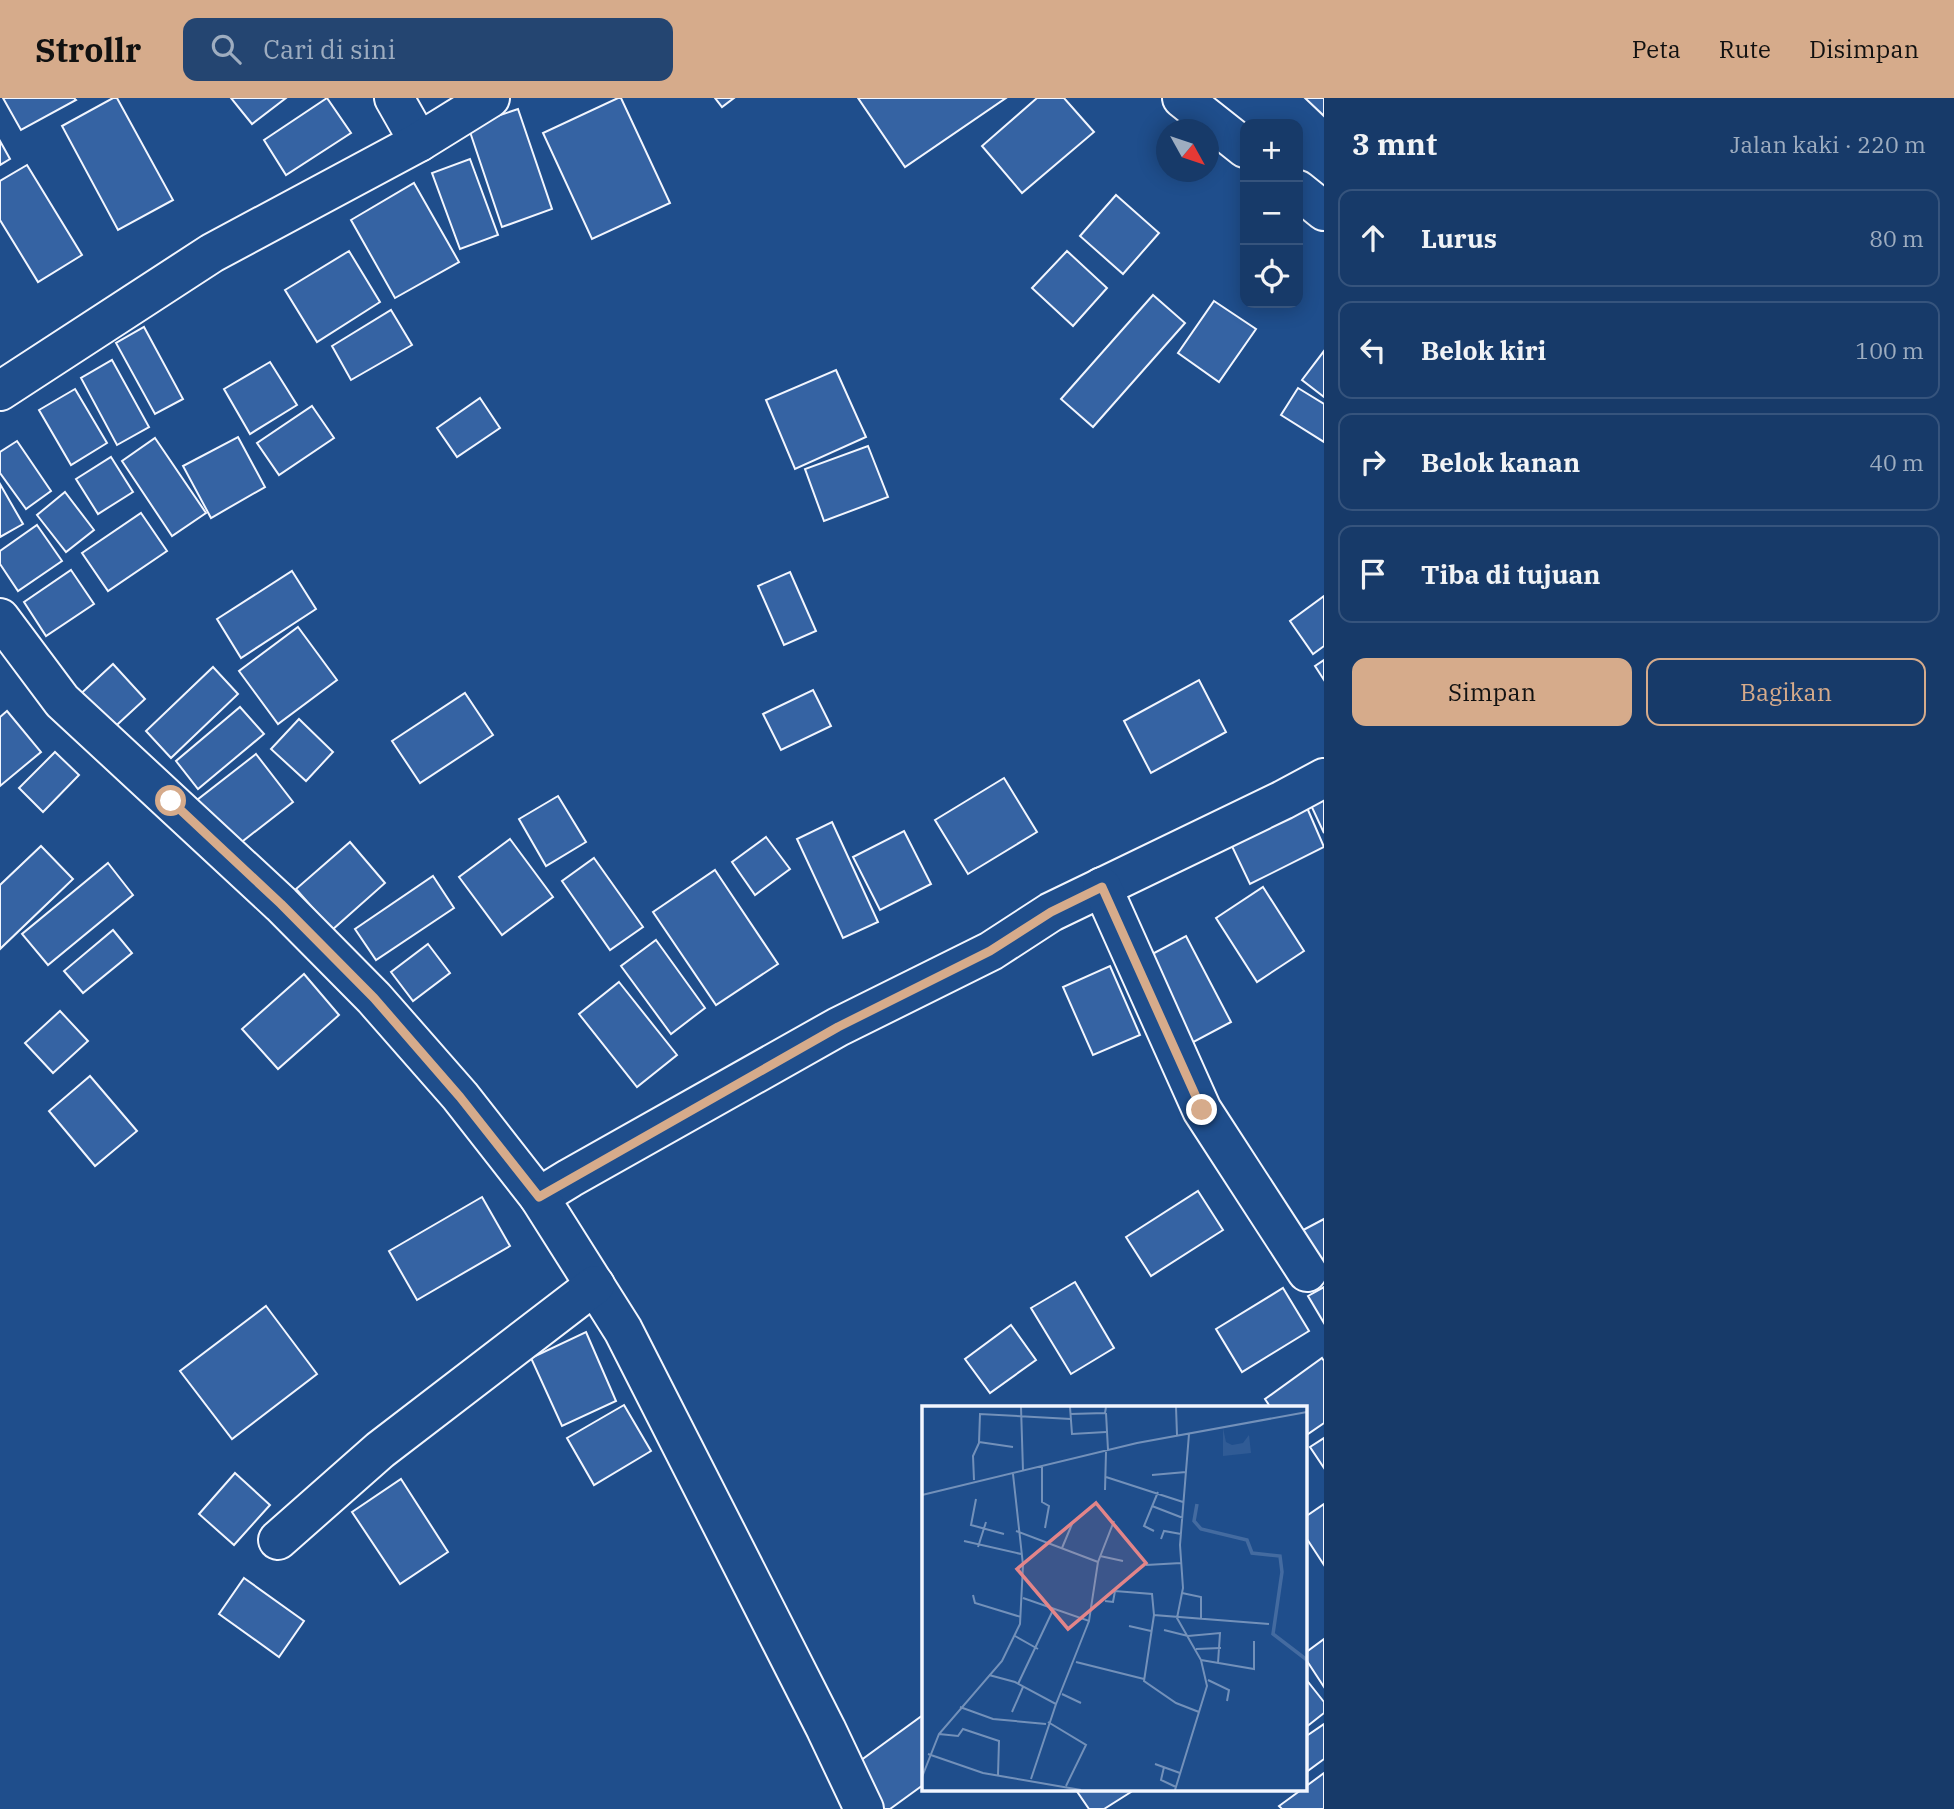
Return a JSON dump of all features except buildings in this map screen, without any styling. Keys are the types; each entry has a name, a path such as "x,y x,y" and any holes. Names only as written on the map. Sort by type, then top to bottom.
{"street":[{"path":"394,98 419,142"},
{"path":"0,391 212,253 419,142 490,98"},
{"path":"1182,98 1240,144"},
{"path":"1303,194 1324,211"},
{"path":"0,618 62,701 281,904 374,998 460,1097 539,1197 623,1330 864,1809"},
{"path":"539,1197 838,1027 990,951 1051,912 1324,778"},
{"path":"1102,887 1202,1110 1307,1272"},
{"path":"278,1539 380,1450 595,1285"}],"route":[{"path":"171,801 281,904 374,998 460,1097 539,1197 838,1027 990,951 1051,912 1102,887 1202,1110"}]}
